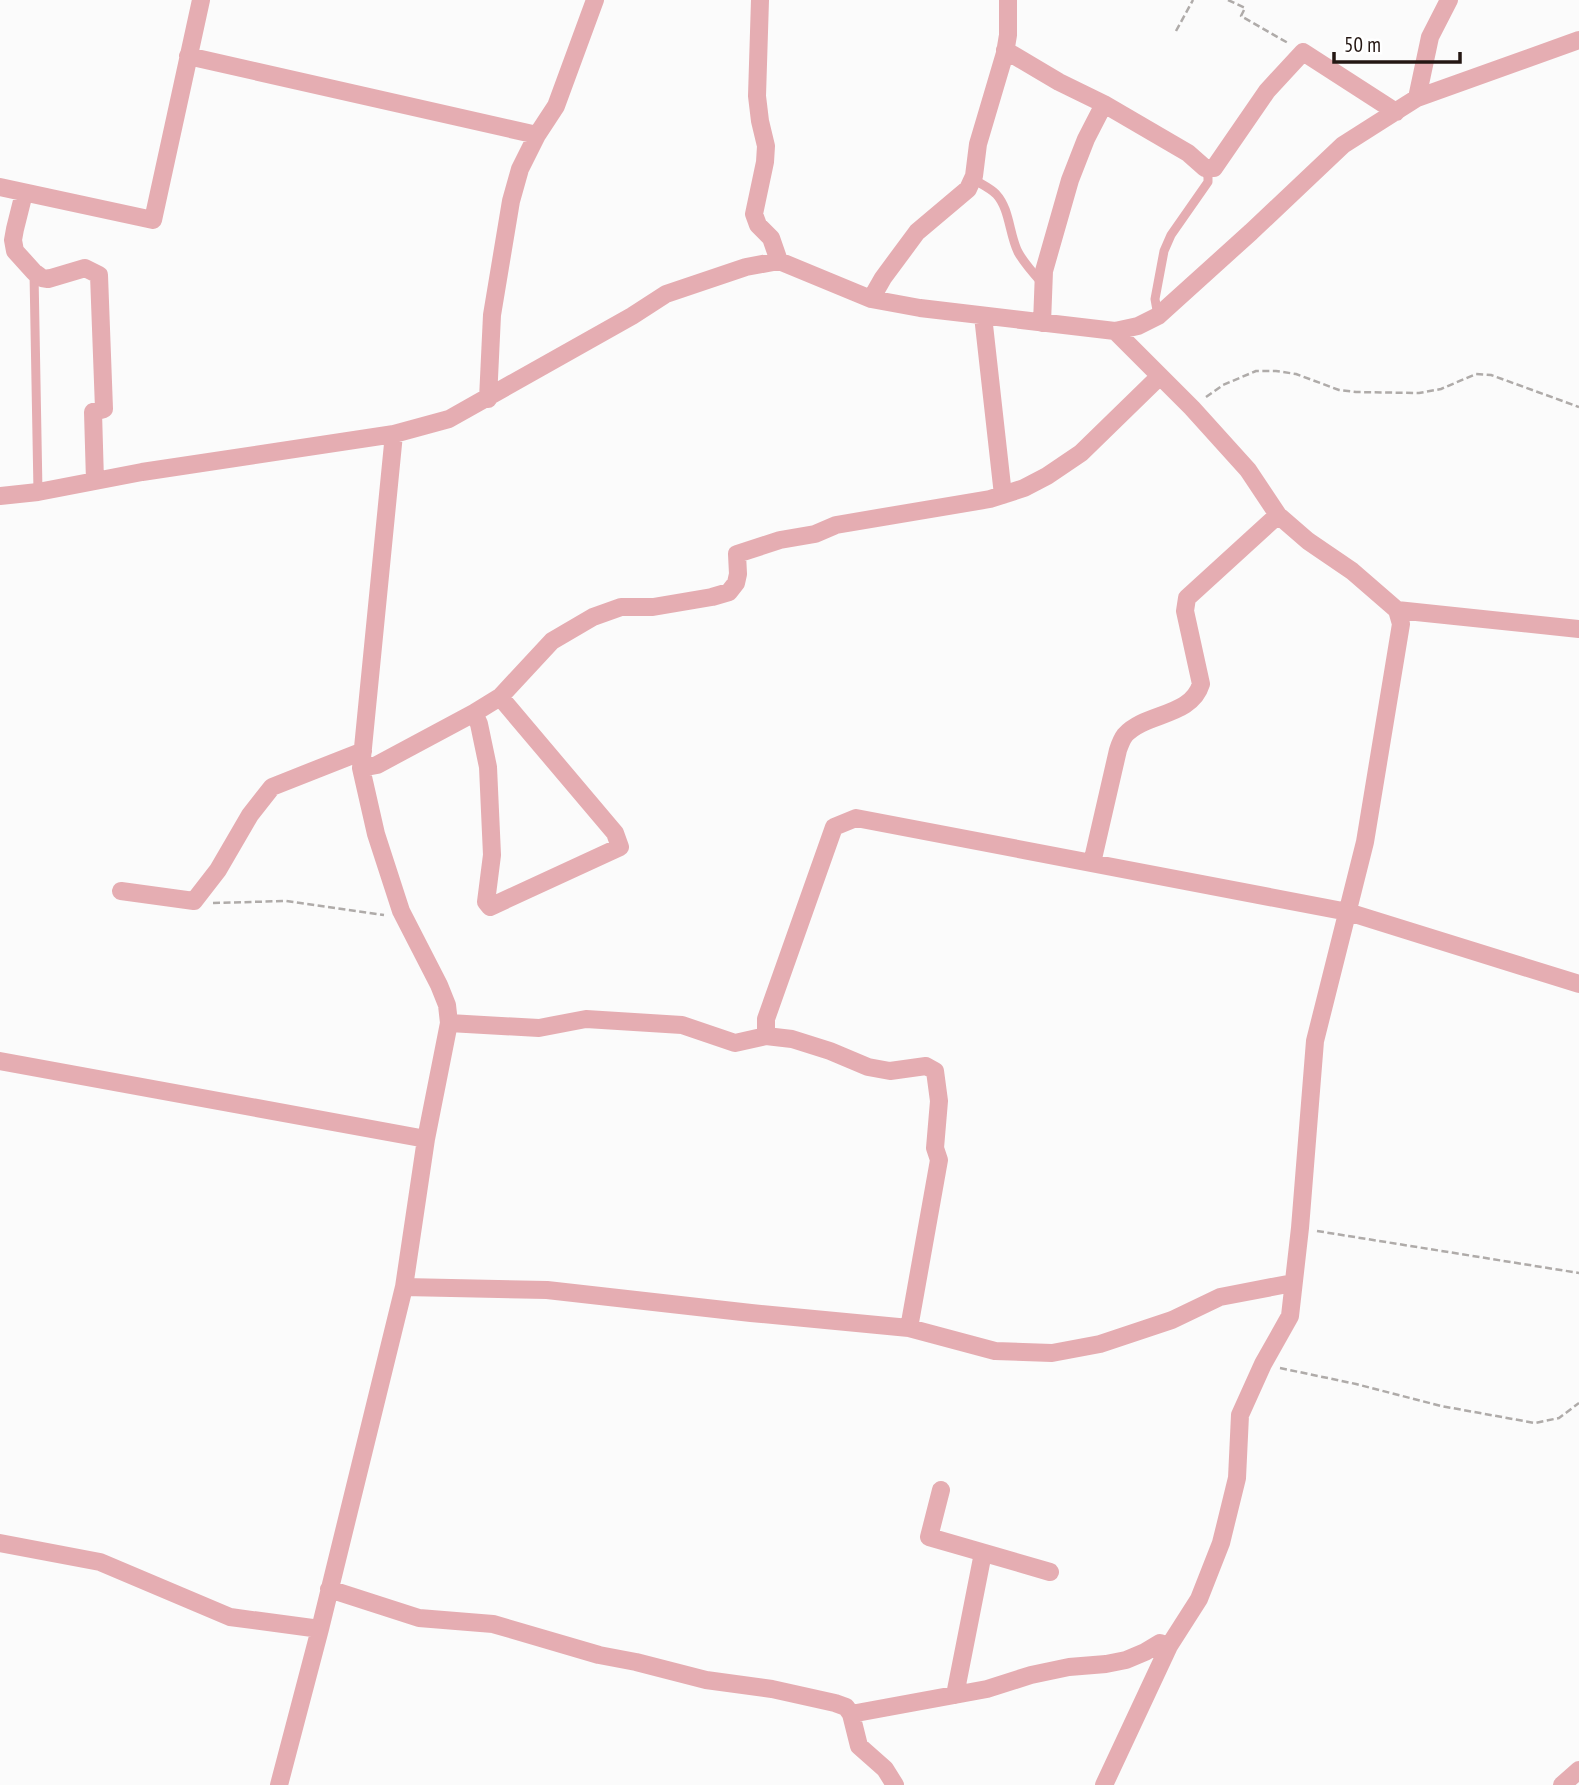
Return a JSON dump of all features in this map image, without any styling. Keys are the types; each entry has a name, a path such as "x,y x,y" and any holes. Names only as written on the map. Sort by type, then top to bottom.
{"street":[{"path":"0,187 153,220 201,0"},
{"path":"488,399 492,316 511,201 520,169 537,135 556,106 595,0"},
{"path":"760,0 757,96 766,146 754,214 758,225 771,239 779,261"},
{"path":"871,299 917,232 968,189 973,179 978,144 1008,35 1008,0"},
{"path":"1417,99 1430,37 1449,0"},
{"path":"0,496 394,434 449,419 488,399 666,294 746,267 779,261 871,299 920,308 1115,331 1138,326 1158,316 1343,145 1417,99 1579,40"},
{"path":"1005,50 1188,153 1205,168 1214,168 1267,91 1303,52 1396,112"},
{"path":"188,56 537,135"},
{"path":"1042,323 1044,271 1070,180 1086,139 1104,104"},
{"path":"23,193 13,240 16,251 34,272 48,279 85,268 99,275 104,409 93,412 95,481"},
{"path":"983,316 1003,495"},
{"path":"1104,1785 1169,1646 1199,1599 1221,1543 1237,1478 1240,1415 1263,1364 1290,1316 1315,1041 1365,842 1401,624 1397,610 1352,571 1308,541 1278,515 1248,471 1192,408 1115,331"},
{"path":"121,891 194,901 218,870 250,815 271,787 362,759 376,765 500,697 552,640 593,617 621,607 653,607 729,592 736,583 738,574 737,554 780,540 815,534 836,525 990,499 1024,488 1081,453 1160,376"},
{"path":"279,1785 404,1287 426,1139 449,1023 447,1005 405,918 376,834 362,759 394,434"},
{"path":"1091,863 1123,738 1132,729 1190,702 1198,694 1201,684 1185,611 1187,598 1278,515"},
{"path":"1397,610 1579,629"},
{"path":"474,713 488,767 492,855 486,902 490,907 620,847 615,833 500,697"},
{"path":"766,1036 766,1019 834,827 856,818 1348,912 1579,984"},
{"path":"449,1023 539,1028 586,1019 682,1025 735,1043 766,1036 792,1039 869,1067 890,1071 926,1066 935,1072 939,1101 935,1148 939,1160 909,1328"},
{"path":"0,1061 426,1139"},
{"path":"404,1287 547,1290 909,1328 995,1351 1052,1353 1100,1344 1172,1320 1220,1297 1293,1283"},
{"path":"941,1490 929,1537 1050,1572"},
{"path":"0,1543 100,1562 230,1617 320,1629"},
{"path":"955,1695 983,1553"},
{"path":"329,1590 419,1618 493,1623 600,1656 706,1680 772,1689 835,1703 846,1707 851,1714 859,1746 885,1769 895,1785"},
{"path":"851,1714 987,1689 1069,1667 1126,1660 1145,1653 1160,1643 1169,1646"},
{"path":"1562,1785 1579,1770"}],"lane":[{"path":"1158,316 1155,299 1164,251 1171,235 1208,182 1205,168"},
{"path":"973,179 998,196 1018,251 1043,284"},
{"path":"34,272 38,492"}],"path":[{"path":"1176,31 1193,0"},
{"path":"1228,0 1245,8 1241,16 1303,52"},
{"path":"1192,408 1223,385 1256,371 1296,374 1339,390 1369,393 1419,393 1441,389 1476,374 1491,375 1579,407"},
{"path":"194,901 286,901 405,918"},
{"path":"1300,1228 1579,1273"},
{"path":"1263,1364 1441,1406 1535,1423 1559,1418 1579,1403"}]}
